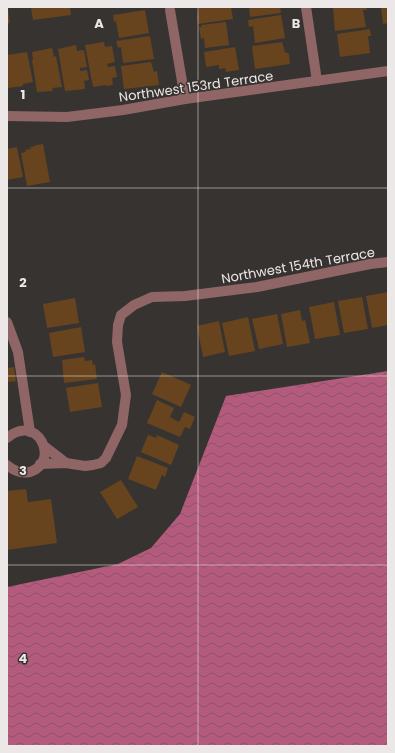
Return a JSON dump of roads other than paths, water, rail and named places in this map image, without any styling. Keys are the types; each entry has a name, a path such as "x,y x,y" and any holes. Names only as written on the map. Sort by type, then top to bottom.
{"street":[{"path":"306,7 318,81"},
{"path":"170,10 185,99"},
{"name":"Northwest 153rd Terrace","path":"7,116 67,117 388,71"},
{"name":"Northwest 154th Terrace","path":"66,462 85,466 94,466 101,463 106,458 122,425 126,395 117,342 118,325 121,315 134,305 152,297 185,296 257,288 370,264 388,262"},
{"path":"7,322 18,352 30,432"},
{"path":"7,438 13,433 20,431 30,432 39,437 44,446 66,462"},
{"path":"9,469 27,473 33,471 40,464 44,456 44,446"},
{"path":"40,464 66,462"}],"water":[{"path":"388,371 388,746 7,746 7,587 118,564 151,548 180,514 226,396"}]}
